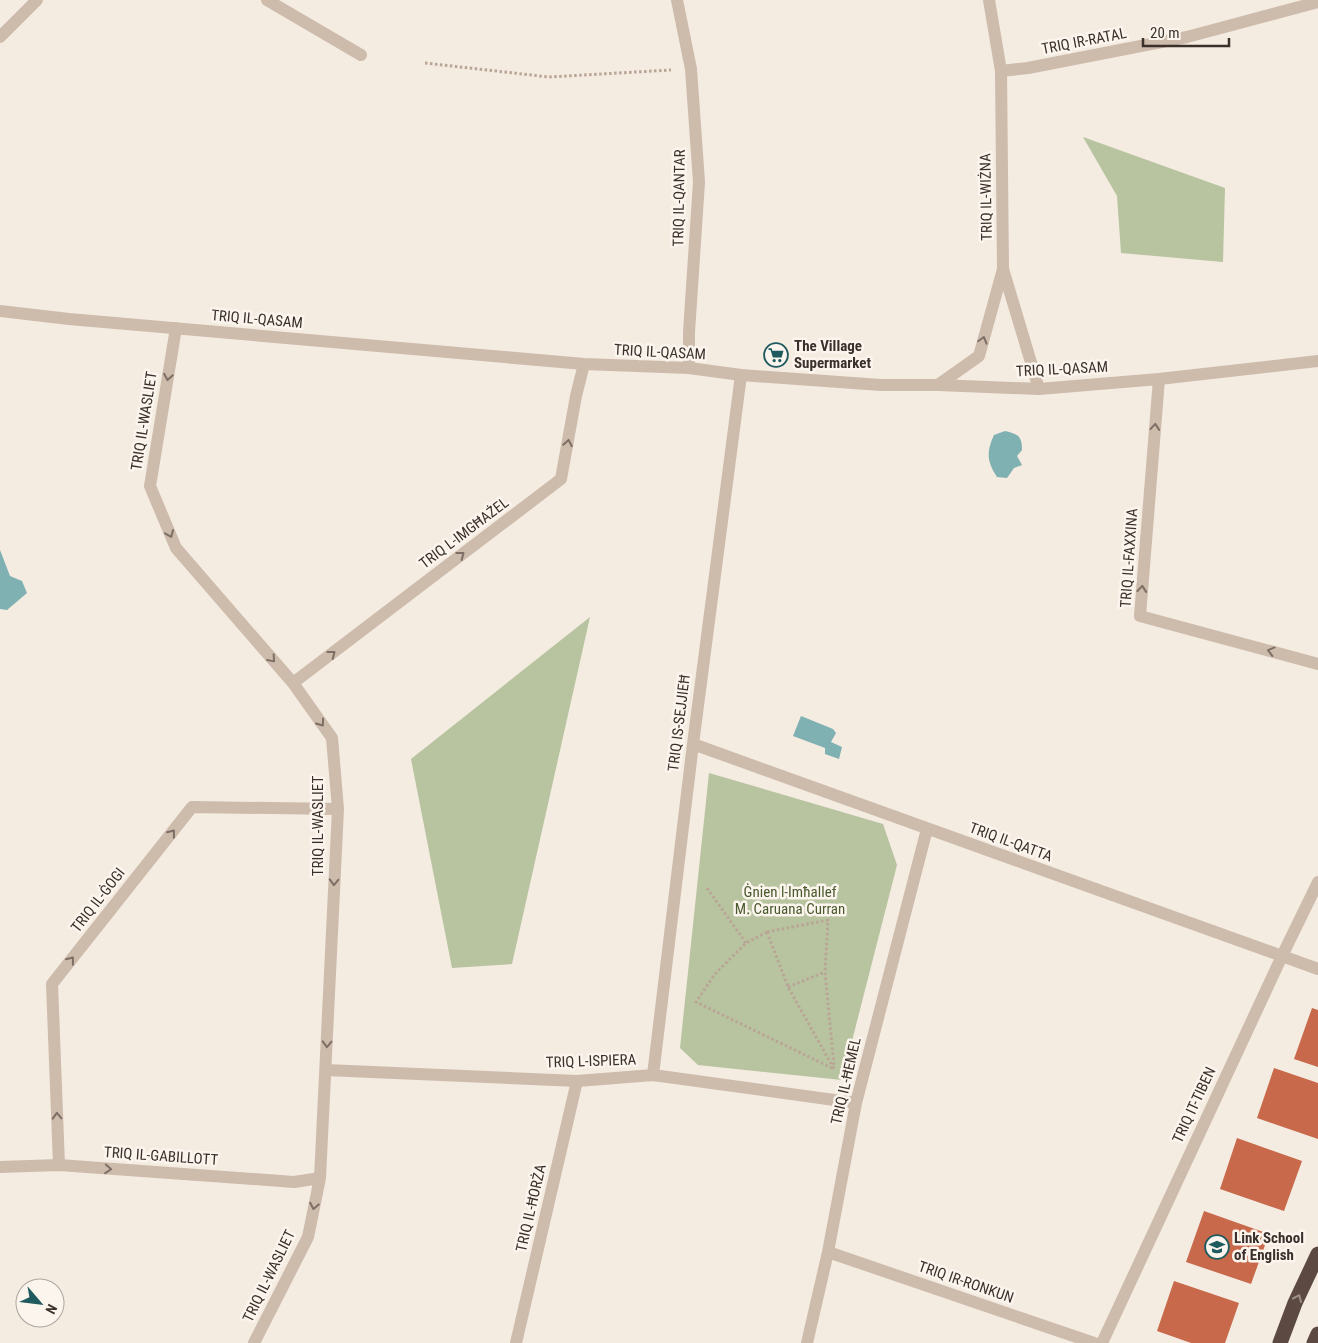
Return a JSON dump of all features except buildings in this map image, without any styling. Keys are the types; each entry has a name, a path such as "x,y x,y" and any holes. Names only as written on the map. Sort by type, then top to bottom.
{"highway":[{"path":"1280,1343 1295,1303 1318,1254"},
{"path":"1314,1343 1318,1334"}],"street":[{"path":"0,37 37,0"},
{"path":"267,0 362,55"},
{"name":"TRIQ IL-QANTAR","path":"677,0 692,69 698,182 689,332 689,368"},
{"name":"TRIQ IL-WIŻNA","path":"989,0 1001,70 1004,269 1039,389"},
{"name":"TRIQ IR-RATAL","path":"1001,70 1028,68 1188,37 1318,2"},
{"path":"938,384 979,356 1004,269"},
{"name":"TRIQ IL-QASAM","path":"0,311 584,364 689,368 741,375 881,385 938,384 1039,389 1159,379 1318,361"},
{"name":"TRIQ IL-WASLIET","path":"176,328 150,486 176,548 293,683 332,738 338,809 320,1178 308,1237 254,1343"},
{"name":"TRIQ L-IMGĦAŻEL","path":"293,683 561,479 576,396 584,364"},
{"name":"TRIQ IS-SEJJIEĦ","path":"653,1075 693,744 741,375"},
{"name":"TRIQ IL-FAXXINA","path":"1159,379 1140,616 1318,664"},
{"name":"TRIQ IL-QATTA","path":"693,744 1318,969"},
{"name":"TRIQ IL-ĠOGI","path":"59,1165 52,984 192,807 338,809"},
{"name":"TRIQ IL-ĦEMEL","path":"807,1343 828,1252 856,1103 927,829"},
{"name":"TRIQ IT-TIBEN","path":"1102,1343 1318,882"},
{"name":"TRIQ L-ISPIERA","path":"326,1070 577,1081 653,1075 856,1103"},
{"name":"TRIQ IL-ĦORŻA","path":"516,1343 577,1081"},
{"name":"TRIQ IL-GABILLOTT","path":"0,1167 59,1165 294,1182 320,1178"},
{"name":"TRIQ IR-RONKUN","path":"828,1252 1094,1343"}],"path":[{"path":"426,63 549,77 692,69"},
{"path":"707,888 746,943"},
{"path":"828,920 825,972 834,1069 696,1002 715,974 746,943 767,932 828,920"},
{"path":"767,932 788,987 834,1069"},
{"path":"788,987 825,972"}],"green space":[{"path":"1083,137 1225,188 1223,262 1121,253 1117,196"},
{"path":"590,617 512,964 452,968 411,759"},
{"name":"Ġnien l-Imħallef M. Caruana Curran","path":"709,773 883,824 897,865 842,1080 698,1065 680,1048"}],"water":[{"path":"1005,431 1018,436 1022,445 1022,450 1017,456 1022,465 1014,468 1007,478 997,477 991,467 989,457 994,435"},
{"path":"0,550 10,576 22,581 27,593 7,610 0,609"},
{"path":"801,716 833,729 836,733 831,742 842,747 839,759 825,754 825,748 793,736"}],"place":[{"name":"The Village Supermarket","path":"776,355"},
{"name":"Link School of English","path":"1217,1247"}]}
